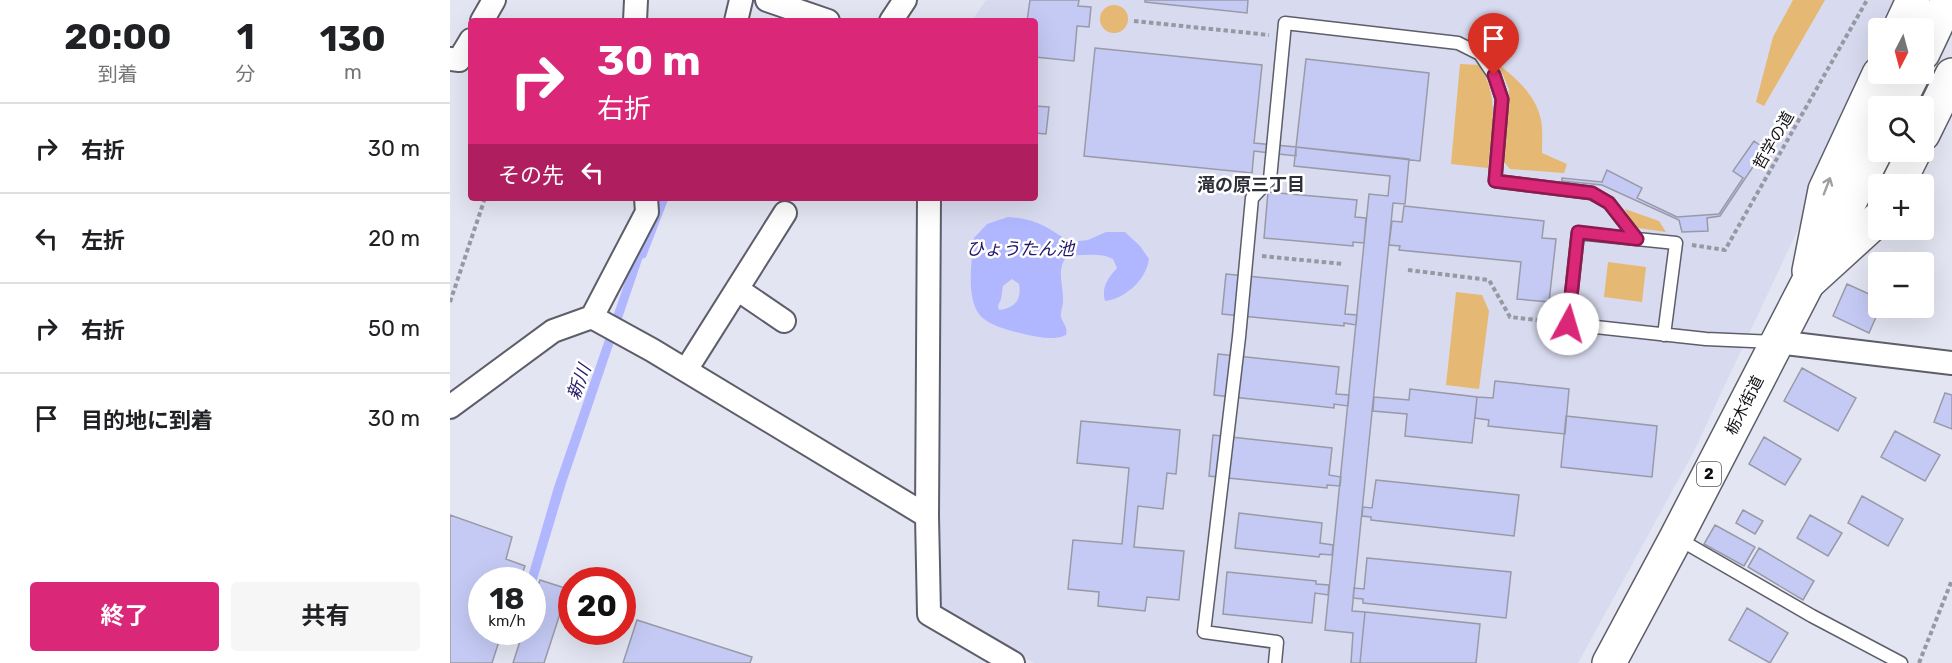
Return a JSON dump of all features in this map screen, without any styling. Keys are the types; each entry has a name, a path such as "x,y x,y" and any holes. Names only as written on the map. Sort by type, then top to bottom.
{"main road":[{"path":"1905,18 1913,0"},
{"path":"1934,30 1948,0"},
{"path":"1934,112 1952,75"},
{"path":"1807,285 1825,190 1874,84"},
{"name":"栃木街道","path":"1609,663 1871,162"},
{"path":"1807,285 1868,228"}],"street":[{"path":"484,18 494,0"},
{"path":"635,18 636,0"},
{"path":"737,18 741,0"},
{"path":"767,0 819,18"},
{"path":"450,59 459,60 468,45"},
{"path":"608,326 647,212 646,201"},
{"path":"929,201 927,516 929,614 1013,663"},
{"path":"686,370 785,213"},
{"path":"737,290 784,321"},
{"path":"450,407 553,331 608,326 686,370 927,516"},
{"path":"1777,342 1952,363"}],"lane":[{"path":"1275,663 1277,642 1204,632 1239,337 1252,198 1270,179 1285,23 1458,44 1480,54 1494,75 1502,99 1495,181 1592,193 1609,203 1637,239"},
{"path":"1664,335 1676,243 1578,232 1568,324 1664,335 1706,339 1777,342"},
{"path":"1676,538 1812,616 1901,663"}],"path":[{"name":"哲学の道","path":"1676,243 1725,250 1867,0"},
{"path":"1134,21 1284,36"},
{"path":"450,302 484,201"},
{"path":"1246,254 1343,264"},
{"path":"1408,270 1489,280 1510,316 1568,324"},
{"path":"1919,663 1952,580"}],"shaded area":[{"path":"986,0 1906,0 1898,18 1868,18 1868,80 1693,453 1578,663 1034,663 935,608 938,201 1038,201 1038,18 974,18"},
{"path":"1793,0 1825,0 1764,106 1756,102 1773,37"},
{"path":"1114,5 1124,9 1128,19 1124,29 1114,33 1104,29 1100,19 1104,9"},
{"path":"1460,64 1479,65 1490,90 1493,115 1488,168 1451,164"},
{"path":"1498,64 1519,82 1535,103 1542,124 1542,153 1567,164 1564,173 1510,169 1503,161 1509,89"},
{"path":"1625,209 1659,221 1666,232 1638,228"},
{"path":"1608,262 1646,267 1642,302 1604,297"},
{"path":"1456,292 1482,295 1489,311 1479,389 1446,385"}],"water":[{"path":"653,201 662,201 566,483 541,567 531,567 554,487"},
{"name":"ひょうたん池","path":"1008,217 1027,220 1048,228 1070,242 1088,240 1106,232 1125,232 1140,246 1149,259 1144,274 1133,287 1120,297 1105,301 1106,283 1117,268 1113,259 1097,255 1068,255 1061,272 1063,302 1061,315 1066,327 1066,335 1051,338 1029,335 988,322 978,312 974,303 971,269 974,238 987,224","holes":["1012,279 1019,284 1020,290 1016,303 1009,308 999,310 1003,286"]}],"building":[{"path":"1030,0 1079,0 1078,6 1091,7 1089,27 1077,26 1074,61 1038,57 1038,18 1027,18"},
{"path":"1145,0 1248,0 1247,13 1145,2"},
{"path":"1095,48 1262,65 1254,143 1296,147 1296,156 1254,151 1252,173 1084,156"},
{"path":"1306,59 1429,73 1420,161 1296,147"},
{"path":"1038,106 1049,107 1046,134 1038,133"},
{"path":"1754,141 1765,149 1720,216 1707,218 1708,231 1682,232 1679,220 1602,185 1562,181 1562,178 1602,182 1607,170 1642,188 1637,198 1677,217 1719,214 1743,178 1733,171"},
{"path":"1296,147 1409,159 1405,204 1393,203 1352,611 1365,612 1360,663 1351,663 1353,633 1325,630 1369,194 1388,196 1390,176 1294,166"},
{"path":"1268,192 1357,200 1355,217 1366,218 1364,243 1353,242 1353,246 1264,238"},
{"path":"1404,206 1544,221 1542,238 1556,239 1549,302 1517,299 1521,262 1399,250 1400,246 1389,245 1392,221 1402,222"},
{"path":"1226,274 1348,286 1345,314 1357,315 1356,325 1344,323 1344,326 1222,314"},
{"path":"1847,284 1868,293 1868,318 1876,318 1869,333 1833,316"},
{"path":"1218,354 1339,367 1336,394 1349,395 1348,406 1334,404 1334,408 1214,395"},
{"path":"1802,368 1856,398 1838,431 1784,401"},
{"path":"1495,381 1569,389 1565,434 1488,426 1489,420 1475,418 1477,397 1493,398"},
{"path":"1410,389 1477,397 1472,443 1405,436 1407,414 1373,411 1374,397 1409,400"},
{"path":"1945,393 1952,395 1952,429 1934,422"},
{"path":"1566,416 1657,426 1652,477 1561,467"},
{"path":"1081,421 1180,430 1176,474 1167,473 1163,509 1138,506 1134,547 1184,551 1179,600 1147,597 1145,611 1098,606 1099,592 1068,589 1073,540 1122,544 1129,468 1077,463"},
{"path":"1895,431 1940,455 1925,481 1881,457"},
{"path":"1213,435 1332,448 1329,475 1341,477 1340,486 1327,485 1327,488 1209,476"},
{"path":"1764,437 1801,459 1785,485 1749,464"},
{"path":"1376,480 1519,495 1514,536 1371,520 1371,517 1362,516 1363,507 1372,508"},
{"path":"1862,496 1903,519 1888,546 1848,523"},
{"path":"1743,510 1763,521 1755,534 1736,523"},
{"path":"1239,513 1322,523 1320,543 1333,545 1332,555 1320,554 1319,557 1235,548"},
{"path":"450,515 512,537 506,559 525,566 468,567 468,645 498,645 492,663 450,663"},
{"path":"1810,515 1842,533 1828,556 1797,538"},
{"path":"1715,525 1755,547 1744,566 1704,544"},
{"path":"1759,548 1814,581 1803,600 1748,567"},
{"path":"1367,558 1511,572 1506,618 1363,603 1363,599 1353,598 1354,588 1364,589"},
{"path":"1227,572 1316,581 1316,584 1329,585 1328,595 1315,593 1312,623 1223,614"},
{"path":"546,582 558,586 558,620 544,663 513,663 519,645 546,645"},
{"path":"1747,608 1788,633 1770,663 1729,640"},
{"path":"1365,612 1480,624 1476,663 1360,663"},
{"path":"637,620 752,657 750,663 623,663 629,645 636,645"}],"waterway":[{"name":"新川","path":"643,255 664,201"}],"district":[{"name":"滝の原三丁目","path":"1251,185"}],"route":[{"path":"1494,75 1502,99 1495,181 1592,193 1609,203 1637,239 1578,232 1568,324"}]}
